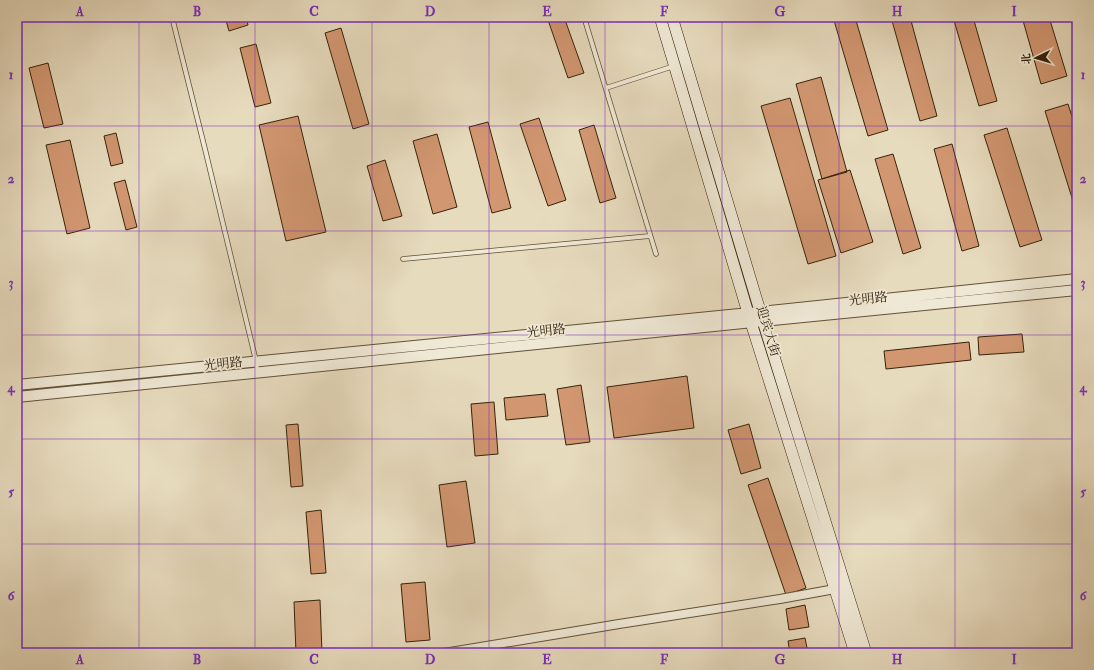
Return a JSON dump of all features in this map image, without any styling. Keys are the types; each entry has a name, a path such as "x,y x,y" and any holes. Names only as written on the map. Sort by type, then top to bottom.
{"main road":[{"name":"迎宾大街","path":"660,17 750,318 856,653"},
{"name":"迎宾大街","path":"672,17 866,653"}],"street":[{"name":"光明路","path":"17,397 258,373 750,318 1077,279"},
{"name":"光明路","path":"762,316 1077,290"},
{"name":"光明路","path":"17,385 256,361 750,318"},
{"path":"444,653 780,599 835,588"}],"lane":[{"path":"172,17 206,149 258,373"},
{"path":"584,17 656,254"},
{"path":"606,88 674,66"},
{"path":"403,259 650,236"}],"building":[{"path":"225,17 246,17 248,25 229,31"},
{"path":"547,17 564,17 584,73 568,78"},
{"path":"833,17 855,17 888,130 868,136"},
{"path":"891,17 910,17 937,116 920,121"},
{"path":"953,17 973,17 997,101 979,106"},
{"path":"1022,17 1049,17 1067,76 1041,84"},
{"path":"341,28 369,124 353,129 325,33"},
{"path":"256,44 271,103 255,107 240,48"},
{"path":"48,63 63,124 44,128 29,68"},
{"path":"821,77 847,172 822,179 796,84"},
{"path":"790,98 836,256 808,264 761,106"},
{"path":"1068,104 1077,132 1077,214 1045,111"},
{"path":"298,116 326,232 286,241 259,125"},
{"path":"539,118 566,200 548,206 520,124"},
{"path":"488,122 511,208 492,213 469,127"},
{"path":"594,125 616,198 600,203 579,130"},
{"path":"1007,128 1042,240 1020,247 984,135"},
{"path":"116,133 123,163 111,166 104,136"},
{"path":"437,134 457,207 433,214 413,141"},
{"path":"70,140 90,228 67,234 46,145"},
{"path":"952,144 979,246 962,251 934,149"},
{"path":"893,154 921,248 903,254 875,159"},
{"path":"385,160 402,216 383,221 367,166"},
{"path":"850,170 873,242 841,253 818,180"},
{"path":"125,180 137,227 126,230 114,183"},
{"path":"1022,334 1024,352 979,355 978,337"},
{"path":"969,342 971,360 886,369 884,351"},
{"path":"687,376 694,428 614,438 607,387"},
{"path":"581,385 590,442 566,445 557,389"},
{"path":"545,394 548,416 506,420 504,398"},
{"path":"494,402 498,454 475,456 471,404"},
{"path":"298,424 303,486 291,487 286,425"},
{"path":"749,424 761,468 741,474 728,430"},
{"path":"768,478 806,588 786,595 748,485"},
{"path":"466,481 475,543 447,547 439,485"},
{"path":"321,510 326,573 311,574 306,512"},
{"path":"425,582 430,640 406,642 401,584"},
{"path":"320,600 322,653 296,653 294,602"},
{"path":"805,605 809,627 789,630 786,609"},
{"path":"805,638 808,653 790,653 788,641"}]}
